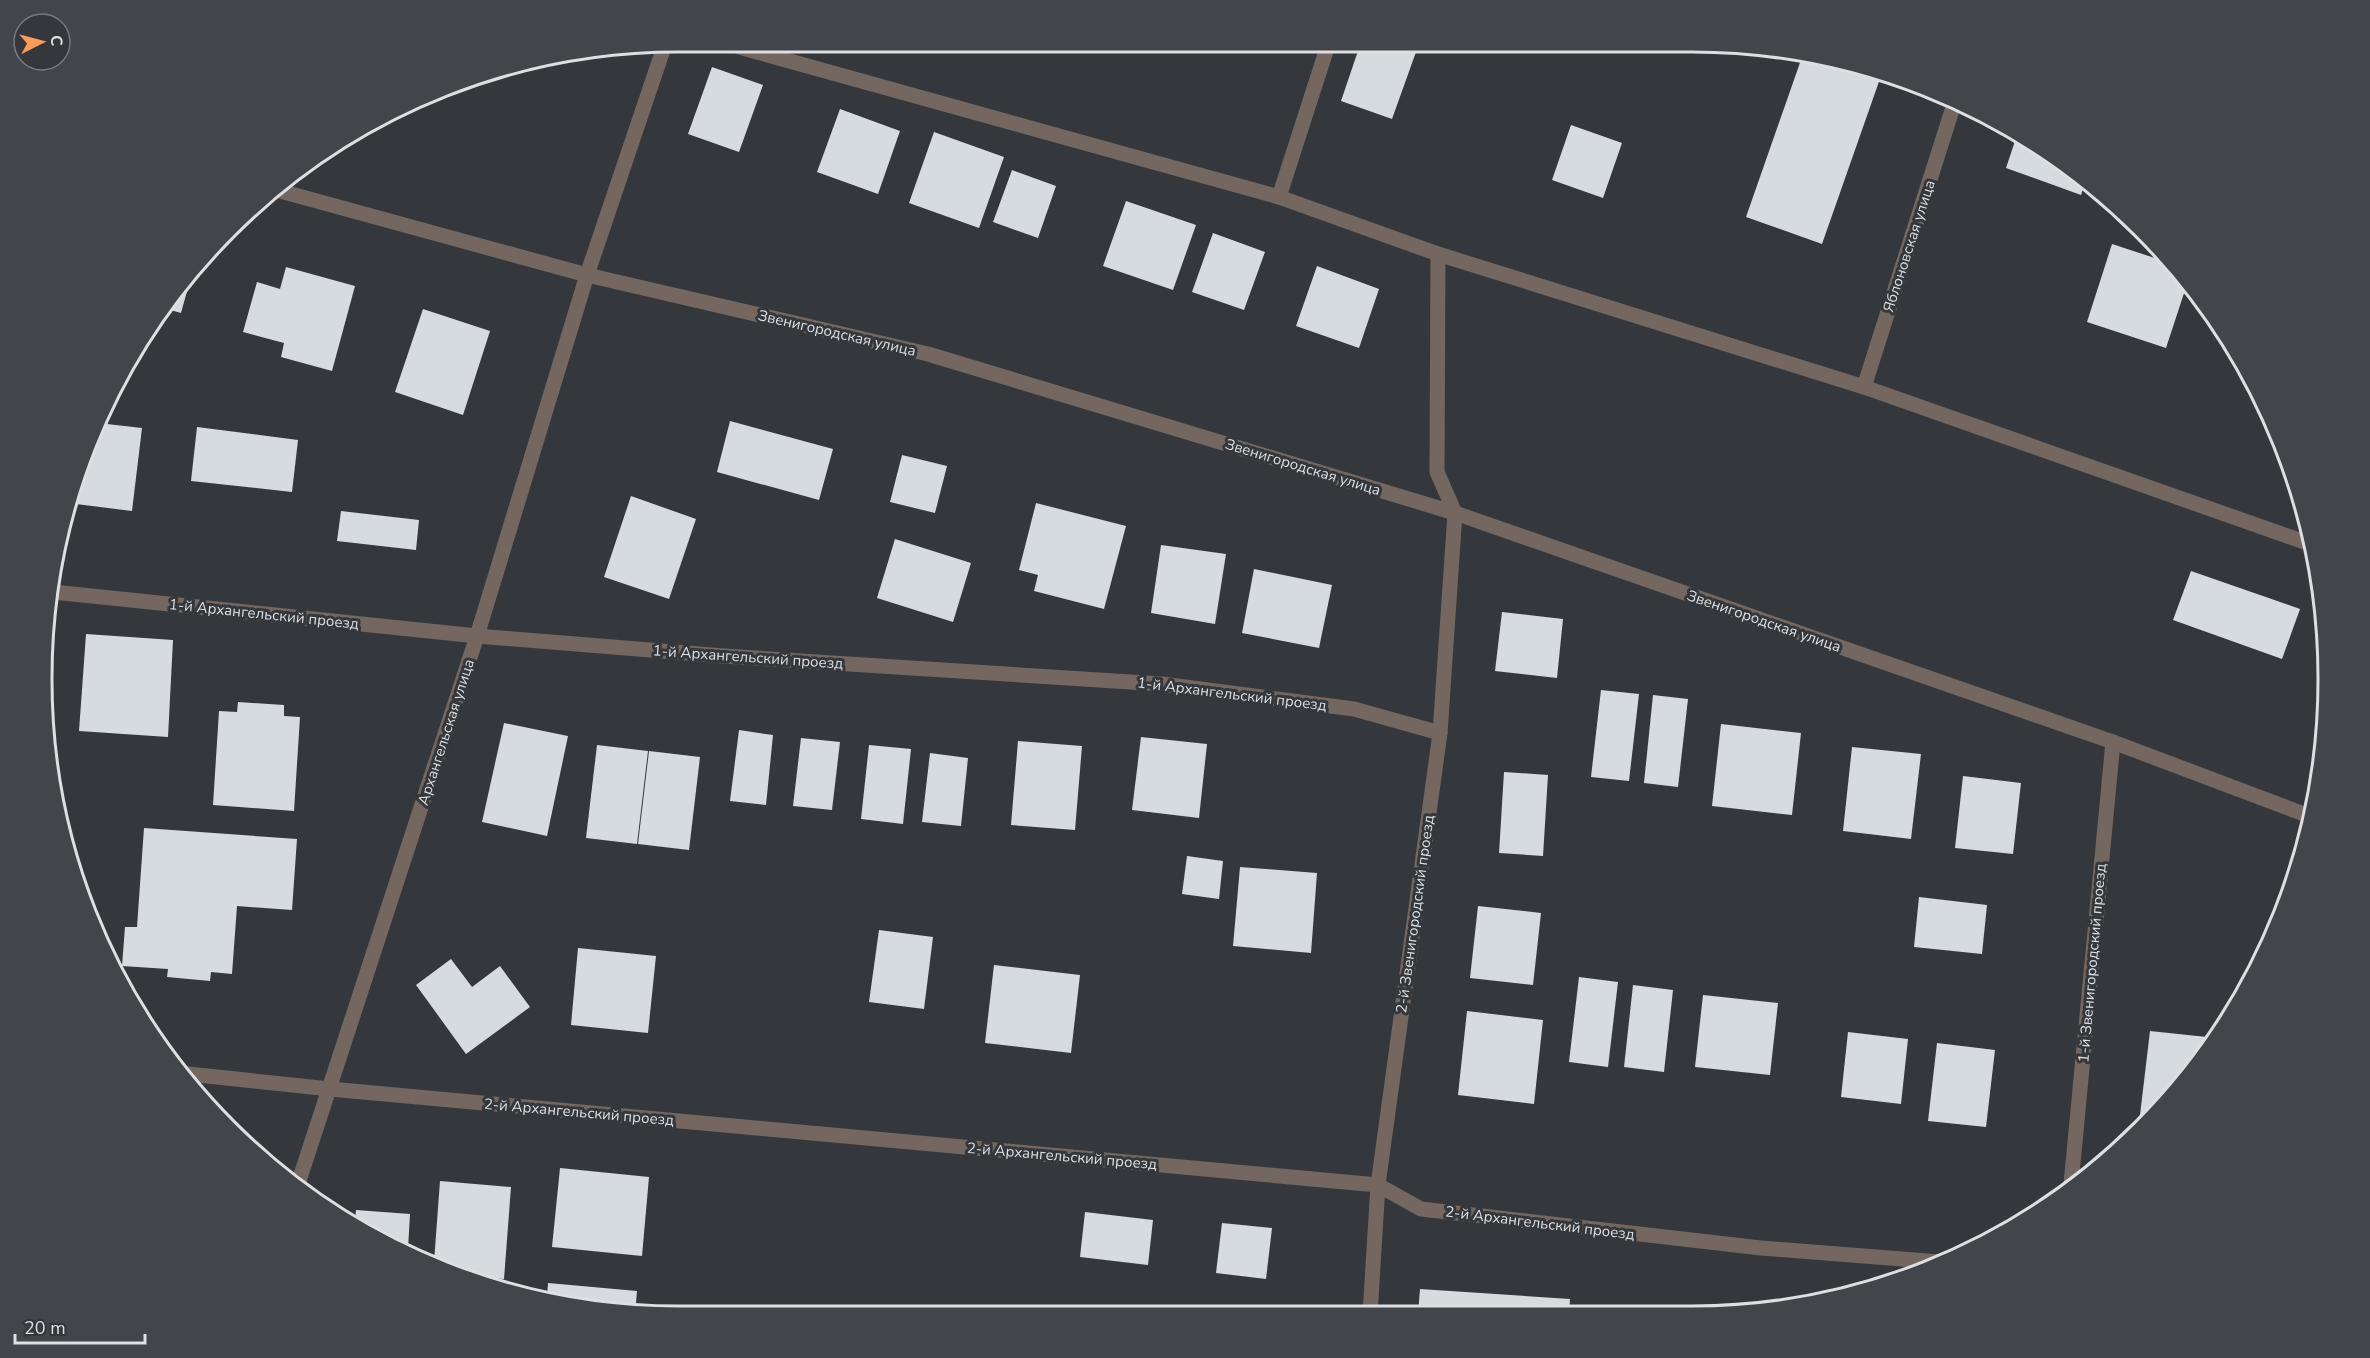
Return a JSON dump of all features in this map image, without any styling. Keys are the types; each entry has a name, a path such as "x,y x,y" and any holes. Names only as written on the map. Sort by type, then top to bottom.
{"street":[{"path":"757,52 1279,196 1438,254 1864,387 2301,541"},
{"path":"1279,196 1326,52"},
{"name":"Архангельская улица","path":"300,1178 477,636 587,275 662,53"},
{"name":"Яблоновская улица","path":"1864,387 1952,110"},
{"name":"Звенигородская улица","path":"285,192 587,275 928,354 1455,513 2113,742 2302,813"},
{"path":"1438,254 1437,472 1455,513"},
{"name":"2-й Звенигородский проезд","path":"1371,1306 1378,1185 1440,733 1455,513"},
{"name":"1-й Архангельский проезд","path":"59,593 477,636 724,656 1162,684 1353,709 1440,733"},
{"name":"1-й Звенигородский проезд","path":"2072,1176 2113,742"},
{"name":"2-й Архангельский проезд","path":"193,1074 330,1089 1378,1185 1421,1209 1761,1248 1923,1261"}],"building":[{"path":"1358,52 1416,52 1392,119 1341,101"},
{"path":"1800,63 1879,82 1822,244 1746,217"},
{"path":"712,67 763,85 739,152 688,134"},
{"path":"840,109 900,131 878,194 817,172"},
{"path":"1571,125 1622,143 1603,198 1552,180"},
{"path":"934,132 1004,157 979,228 909,203"},
{"path":"2014,143 2072,182 2082,190 2081,195 2006,168"},
{"path":"1012,170 1056,186 1038,238 993,222"},
{"path":"1126,201 1196,225 1173,290 1103,266"},
{"path":"1213,233 1265,252 1244,310 1192,292"},
{"path":"2112,244 2154,258 2184,293 2166,348 2087,322"},
{"path":"1317,266 1379,289 1359,348 1296,326"},
{"path":"286,267 355,286 332,371 281,357 284,343 243,332 257,282 280,289"},
{"path":"187,292 181,313 173,311"},
{"path":"423,309 490,331 463,415 395,392"},
{"path":"730,421 833,449 819,500 717,472"},
{"path":"107,424 142,428 132,511 78,504"},
{"path":"197,427 298,440 292,492 191,481"},
{"path":"902,455 947,466 935,513 890,502"},
{"path":"631,496 696,519 669,599 604,577"},
{"path":"1036,503 1126,526 1104,609 1034,591 1038,575 1019,570"},
{"path":"341,511 419,520 416,550 337,541"},
{"path":"895,539 971,563 953,622 877,598"},
{"path":"1161,545 1226,554 1215,624 1151,613"},
{"path":"1254,569 1332,585 1319,648 1242,633"},
{"path":"2191,571 2300,609 2282,659 2173,620"},
{"path":"1502,612 1563,619 1557,678 1495,671"},
{"path":"86,634 173,640 168,737 79,731"},
{"path":"1601,690 1639,694 1629,781 1591,777"},
{"path":"1653,695 1688,699 1678,787 1644,783"},
{"path":"238,702 284,705 284,716 300,717 294,811 213,805 219,711 237,712"},
{"path":"504,723 568,736 547,836 482,822"},
{"path":"1721,724 1801,733 1792,815 1712,806"},
{"path":"739,730 773,735 766,805 730,801"},
{"path":"1141,737 1207,744 1199,818 1132,810"},
{"path":"801,738 840,742 832,810 793,806"},
{"path":"1018,741 1082,746 1075,830 1011,825"},
{"path":"597,745 648,751 637,844 586,838"},
{"path":"869,745 911,749 903,824 861,819"},
{"path":"1852,747 1921,754 1911,839 1843,831"},
{"path":"649,751 700,757 689,850 638,844"},
{"path":"930,753 968,758 961,826 922,822"},
{"path":"1504,772 1548,775 1543,856 1499,853"},
{"path":"1963,776 2021,783 2013,854 1955,848"},
{"path":"144,828 297,839 292,910 237,906 232,974 211,972 210,981 167,977 168,969 122,966 125,927 137,927"},
{"path":"1187,856 1223,861 1219,899 1182,894"},
{"path":"1240,867 1317,873 1311,953 1233,946"},
{"path":"1919,897 1987,905 1982,954 1914,947"},
{"path":"1478,906 1541,913 1533,985 1470,978"},
{"path":"879,930 933,937 924,1009 869,1002"},
{"path":"578,948 656,956 648,1033 571,1025"},
{"path":"451,959 472,987 500,966 530,1007 466,1054 416,985"},
{"path":"994,965 1080,975 1071,1053 985,1043"},
{"path":"1579,977 1618,982 1608,1067 1569,1062"},
{"path":"1633,985 1673,990 1664,1072 1624,1067"},
{"path":"1703,995 1778,1003 1770,1075 1695,1067"},
{"path":"1467,1011 1543,1020 1534,1104 1458,1095"},
{"path":"2150,1031 2205,1037 2162,1092 2140,1115"},
{"path":"1848,1032 1908,1039 1901,1104 1841,1097"},
{"path":"1937,1043 1995,1050 1986,1127 1928,1121"},
{"path":"560,1168 649,1177 642,1256 552,1247"},
{"path":"440,1181 511,1187 504,1279 434,1256"},
{"path":"356,1210 410,1214 408,1244 366,1222 356,1215"},
{"path":"1085,1212 1153,1220 1148,1265 1080,1257"},
{"path":"1222,1223 1272,1228 1266,1279 1216,1273"},
{"path":"548,1283 637,1291 636,1304 597,1300 547,1291"},
{"path":"1420,1289 1570,1299 1570,1306 1419,1306"}]}
